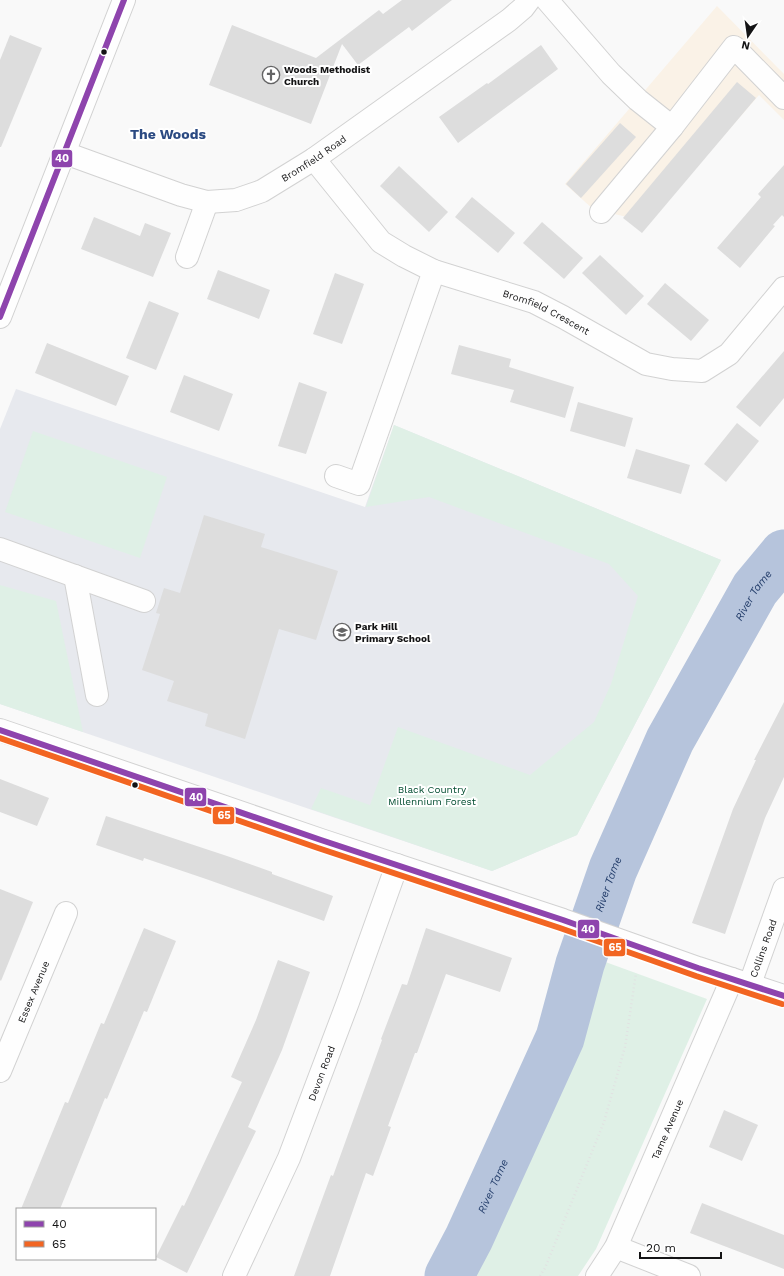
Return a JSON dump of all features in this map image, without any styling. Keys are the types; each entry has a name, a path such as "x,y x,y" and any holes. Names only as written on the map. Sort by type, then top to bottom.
{"street":[{"path":"0,317 124,0"},
{"name":"Bromfield Road","path":"65,153 181,196 207,202 236,200 262,191 314,159 509,20 529,0"},
{"path":"547,0 611,74 638,100 672,126"},
{"path":"601,212 672,126 734,47 784,98"},
{"name":"Bromfield Crescent","path":"314,159 381,242 404,256 434,271 534,302 646,364 672,369 702,371 729,354 784,288"},
{"path":"187,256 207,202"},
{"path":"336,476 359,484 434,271"},
{"path":"0,549 144,601"},
{"path":"75,576 97,695"},
{"path":"0,730 784,996"},
{"name":"Devon Road","path":"234,1276 289,1158 348,1002 397,865"},
{"name":"Collins Road","path":"741,982 784,889"},
{"name":"Essex Avenue","path":"0,1071 66,913"},
{"name":"Tame Avenue","path":"597,1276 616,1247 741,982"},
{"path":"616,1247 689,1276"}],"path":[{"path":"540,1276 545,1268 604,1122 624,1047 640,947"}],"shaded area":[{"path":"717,6 784,74 784,120 759,95 643,229 627,217 593,209 565,184"},
{"name":"Park Hill Primary School","path":"16,389 365,507 394,425 721,560 577,835 492,871 0,704 0,429"}],"green space":[{"name":"Black Country Millennium Forest","path":"394,425 721,560 577,835 492,871 311,809 321,788 370,805 398,727 530,775 594,722 611,684 638,596 609,564 429,497 366,507"},
{"path":"33,431 167,477 140,558 5,512"},
{"path":"0,585 56,601 83,732 0,704"},
{"path":"600,960 707,999 596,1249 578,1276 461,1276 583,1020"}],"building":[{"name":"Woods Methodist Church","path":"402,0 452,0 412,31 409,27 358,65 342,44 311,124 209,85 232,25 316,58 379,10 383,14"},
{"path":"10,35 42,48 0,147 0,60"},
{"path":"541,45 558,69 458,143 439,117 487,83 488,84"},
{"path":"737,82 756,98 642,233 623,218"},
{"path":"620,123 636,137 581,198 566,184"},
{"path":"784,165 784,217 782,215 773,225 775,226 740,268 717,248 761,197 758,194"},
{"path":"399,166 448,212 429,232 380,186"},
{"path":"472,197 515,233 498,253 455,217"},
{"path":"94,217 140,236 145,223 171,233 153,277 81,249"},
{"path":"542,222 583,258 564,279 523,243"},
{"path":"600,255 644,296 626,315 582,273"},
{"path":"218,270 270,290 259,319 207,299"},
{"path":"335,273 364,284 342,344 313,334"},
{"path":"665,283 709,320 691,341 647,304"},
{"path":"149,301 179,313 156,370 126,358"},
{"path":"47,343 129,376 116,406 35,373"},
{"path":"459,345 511,359 509,367 574,387 565,418 510,402 514,390 451,374"},
{"path":"784,351 784,398 760,427 736,407"},
{"path":"184,375 233,394 219,431 170,412"},
{"path":"299,382 327,392 306,454 278,446"},
{"path":"578,402 633,418 625,447 570,431"},
{"path":"737,423 759,441 726,482 704,464"},
{"path":"636,449 690,465 681,494 627,478"},
{"path":"204,515 265,534 261,547 338,571 316,640 279,629 245,739 205,726 208,714 167,701 174,681 142,670 160,614 156,613 164,588 180,593"},
{"path":"784,702 784,777 765,818 725,934 692,923 733,809 756,760 754,760"},
{"path":"0,779 49,798 37,826 0,812"},
{"path":"106,816 227,856 333,896 324,921 144,858 143,861 96,845"},
{"path":"0,889 33,902 1,981 0,980"},
{"path":"144,928 176,941 147,1012 144,1011 107,1099 105,1098 60,1208 21,1208 65,1102 68,1103 101,1023 104,1024"},
{"path":"426,928 512,958 500,992 446,974 388,1126 391,1127 373,1176 366,1173 330,1276 294,1276 331,1175 333,1176 382,1040 381,1039 402,984 407,985"},
{"path":"278,960 310,972 282,1050 248,1127 256,1131 187,1273 156,1257 182,1205 184,1206 242,1082 231,1077 256,1020"},
{"path":"724,1110 758,1125 742,1161 709,1147"},
{"path":"702,1203 784,1235 784,1269 690,1233"}],"waterway":[{"name":"River Tame","path":"449,1276 469,1238 560,1038 580,964 613,869 670,740 755,589 784,554"}],"transit line":[{"name":"40","path":"0,317 124,0"},
{"name":"40","path":"0,730 784,996"},
{"name":"65","path":"0,738 318,848 560,928 696,976 782,1004"}],"place":[{"name":"Woods Methodist Church","path":"271,75"},
{"name":"Park Hill Primary School","path":"342,632"}],"district":[{"name":"The Woods","path":"168,134"}]}
